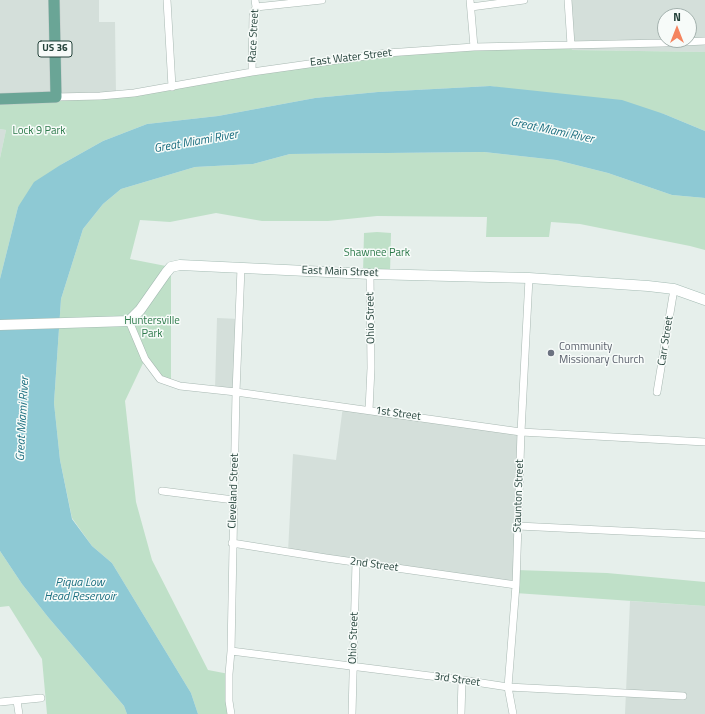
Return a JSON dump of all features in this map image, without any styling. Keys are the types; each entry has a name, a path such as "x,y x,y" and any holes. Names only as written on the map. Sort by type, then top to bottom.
{"main road":[{"name":"US 36","path":"54,0 56,97"},
{"name":"East Water Street","path":"0,99 56,97"}],"street":[{"path":"167,0 172,87"},
{"path":"255,3 322,0"},
{"path":"474,47 470,3 524,0"},
{"path":"568,0 571,45"},
{"name":"Race Street","path":"252,72 252,16 255,3"},
{"name":"East Water Street","path":"56,97 100,96 134,93 252,72 387,53 474,47 705,41"},
{"name":"East Main Street","path":"129,321 140,310 166,273 171,268 180,265 370,274 529,278 674,289 705,300"},
{"name":"Cleveland Street","path":"231,714 229,701 229,674 231,651 236,392 241,268"},
{"name":"Ohio Street","path":"369,410 371,368 370,274"},
{"name":"Staunton Street","path":"513,714 508,687 516,585 521,432 529,278"},
{"name":"Carr Street","path":"657,392 674,289"},
{"path":"0,325 129,321"},
{"name":"1st Street","path":"129,321 145,359 160,378 180,386 236,392 521,432 705,442"},
{"path":"162,491 234,500"},
{"path":"518,526 705,535"},
{"name":"2nd Street","path":"232,543 516,585"},
{"name":"Ohio Street","path":"352,714 356,562"},
{"name":"3rd Street","path":"231,651 508,687 683,696"},
{"path":"461,714 462,680"},
{"path":"0,702 41,698"},
{"path":"17,701 19,714"}],"shaded area":[{"path":"0,0 99,0 99,22 115,22 116,95 0,99"},
{"path":"568,0 705,0 705,52 572,50"},
{"path":"0,129 6,130 0,158"},
{"path":"217,318 239,319 236,392 215,390"},
{"path":"343,406 521,432 516,585 288,552 293,454 336,460"},
{"path":"630,601 705,606 705,714 625,714"}],"green space":[{"name":"Lock 9 Park","path":"571,45 572,50 705,52 705,131 664,114 490,86 378,92 315,98 218,116 147,124 103,141 62,164 18,207 0,279 0,158 6,130 0,129 0,99 100,96 387,53"},
{"name":"Huntersville Park","path":"484,152 556,160 608,173 672,195 705,198 705,250 580,224 551,222 549,237 486,237 487,217 377,216 328,221 262,221 216,213 170,222 140,220 130,259 171,267 171,383 160,379 145,359 125,401 136,502 152,560 208,670 229,674 231,714 198,714 191,693 112,563 92,546 72,518 60,460 54,403 61,299 83,229 103,204 121,189 195,167 253,164 290,154"},
{"name":"Shawnee Park","path":"364,233 391,233 390,274 363,274"},
{"path":"0,551 22,584 48,617 124,706 127,714 47,714 42,659 9,606 0,607"},
{"path":"516,570 607,573 705,582 705,606 515,593"}],"water":[{"name":"Piqua Low Head Reservoir","path":"490,86 622,100 664,114 705,131 705,198 672,195 608,173 556,160 484,152 290,154 253,164 195,167 121,189 103,204 83,229 61,299 54,403 60,460 72,519 92,546 112,563 191,693 198,714 127,714 124,706 48,617 22,584 0,551 0,279 18,207 34,182 103,141 147,124 218,116 315,98 378,92"}],"place":[{"name":"Community Missionary Church","path":"551,353"}],"water label":[{"name":"Great Miami River","path":"552,131"},
{"name":"Great Miami River","path":"196,142"},
{"name":"Great Miami River","path":"23,419"}]}
